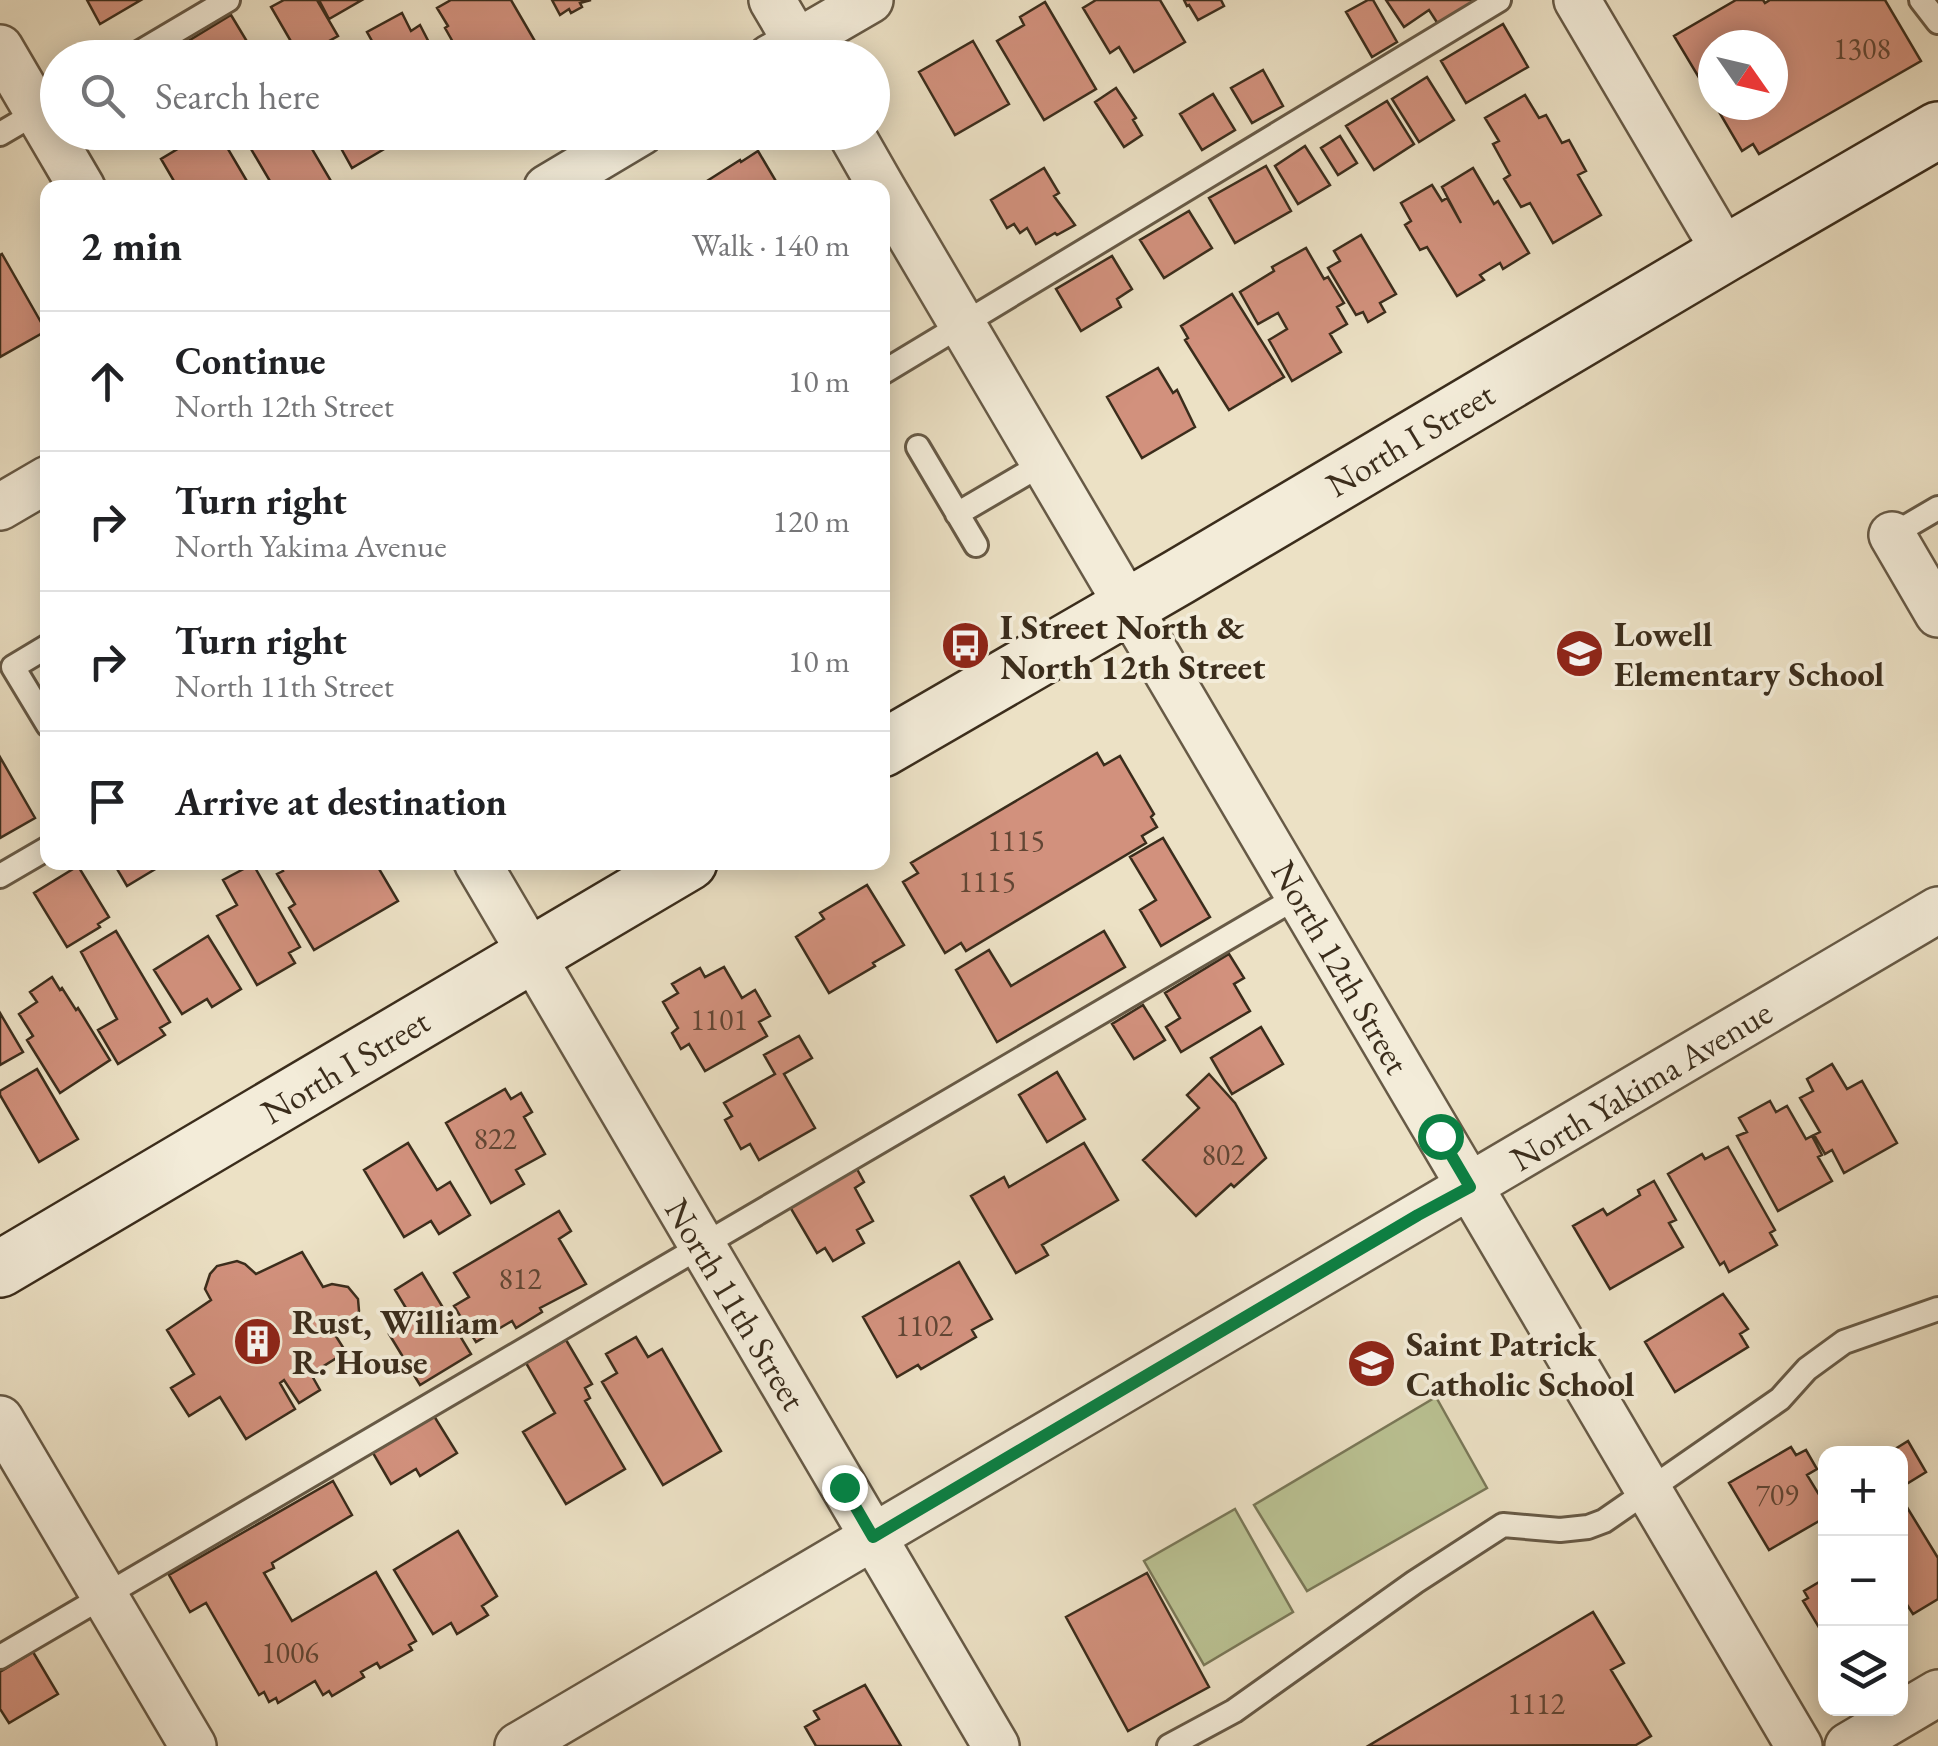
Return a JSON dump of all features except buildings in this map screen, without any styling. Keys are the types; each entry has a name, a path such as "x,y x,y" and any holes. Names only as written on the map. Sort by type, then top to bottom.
{"main road":[{"name":"North I Street","path":"890,744 1938,130"},
{"name":"North I Street","path":"0,1269 676,870"}],"street":[{"path":"772,0 787,40"},
{"path":"809,40 870,0"},
{"path":"1577,0 1726,252"},
{"path":"0,48 32,115"},
{"path":"56,150 77,180"},
{"path":"560,180 611,150"},
{"name":"North 12th Street","path":"860,150 877,180"},
{"name":"North 12th Street","path":"890,202 1799,1746"},
{"path":"0,507 40,484"},
{"path":"1892,535 1938,614"},
{"name":"North 11th Street","path":"482,870 996,1746"},
{"name":"North Yakima Avenue","path":"518,1746 1938,910"},
{"path":"0,1419 193,1746"},
{"path":"1848,1746 1938,1693"}],"lane":[{"path":"160,40 228,0"},
{"path":"890,368 1499,0"},
{"path":"1921,0 1938,22"},
{"path":"918,447 976,546"},
{"path":"957,514 1044,462"},
{"path":"1892,535 1938,508"},
{"path":"40,651 13,667 40,712"},
{"path":"0,876 40,853"},
{"path":"0,1657 1299,896"},
{"path":"1168,1746 1234,1711 1415,1582 1503,1526 1560,1530 1604,1521 1780,1399 1807,1368 1844,1342 1938,1308"}],"green space":[{"path":"1436,1397 1487,1488 1307,1591 1254,1505"},
{"path":"1235,1509 1293,1612 1204,1665 1144,1561"}],"place":[{"name":"I Street North & North 12th Street","path":"965,646"},
{"name":"Lowell Elementary School","path":"1579,653"},
{"name":"Rust, William R. House","path":"257,1341"},
{"name":"Saint Patrick Catholic School","path":"1371,1363"}],"route":[{"path":"844,1487 873,1537 1470,1187 1440,1136"}]}
